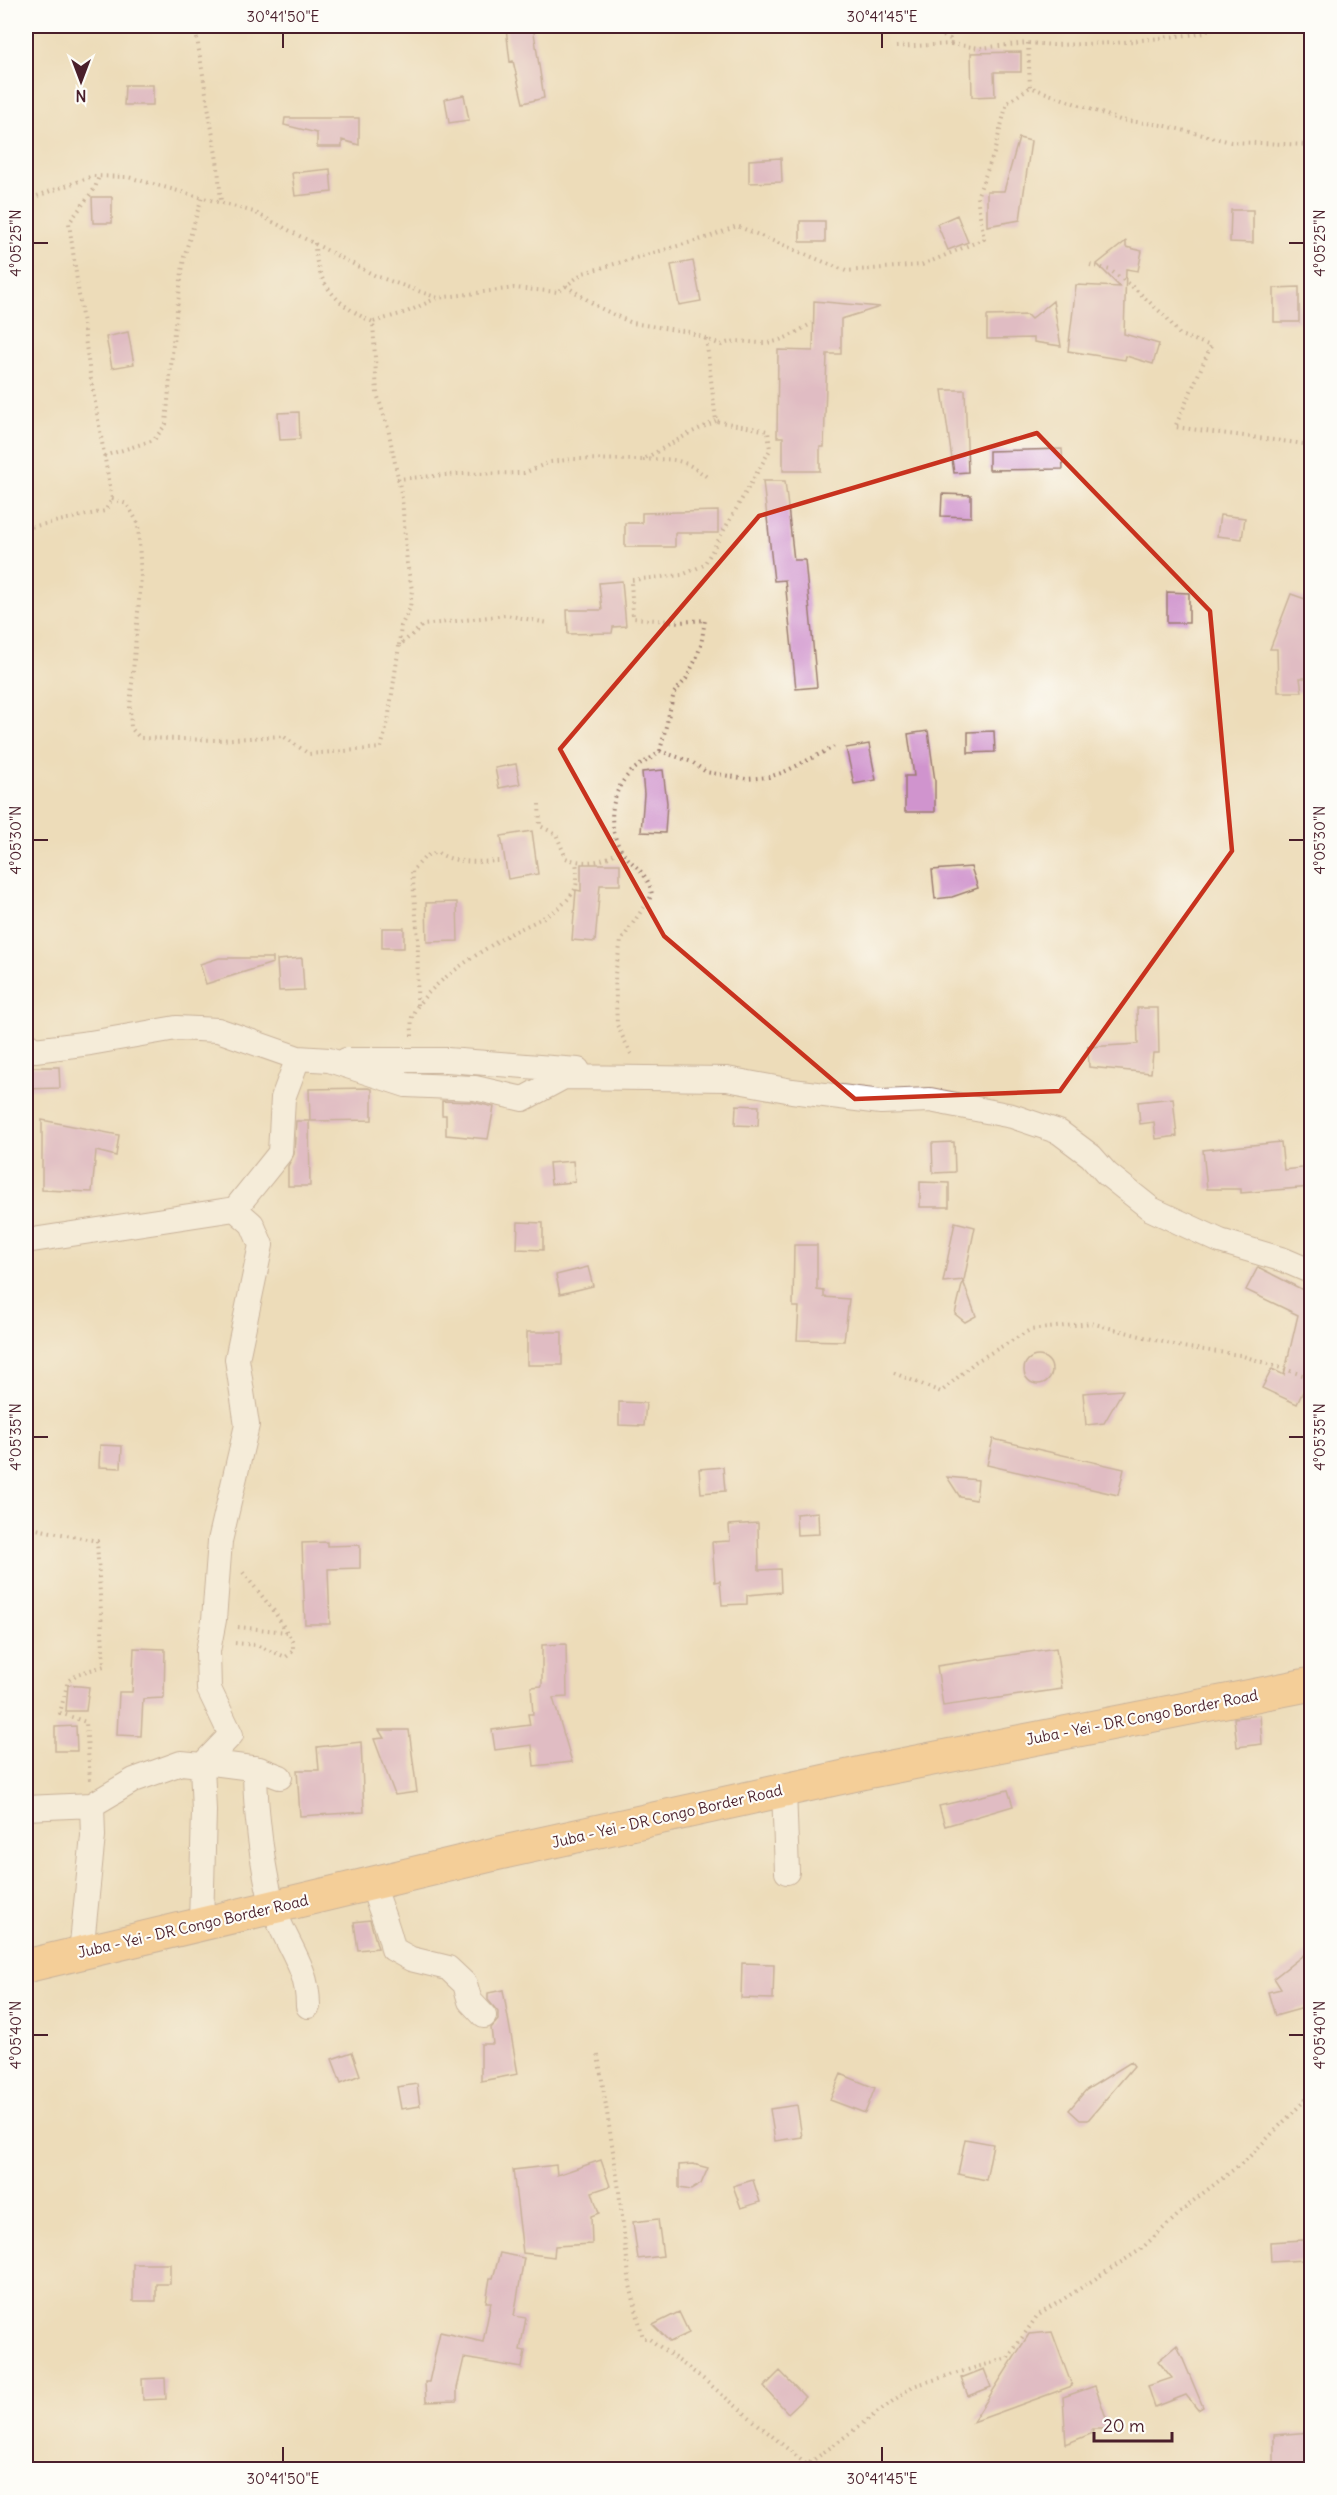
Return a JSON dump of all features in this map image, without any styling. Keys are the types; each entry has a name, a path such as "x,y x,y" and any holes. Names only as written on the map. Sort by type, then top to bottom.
{"main road":[{"name":"Juba - Yei - DR Congo Border Road","path":"26,1966 372,1883 882,1768 1311,1684"}],"street":[{"path":"26,1044 35,1050 176,1028 218,1030 298,1058 504,1063 646,1079"},
{"path":"26,1241 235,1209 280,1153 284,1098 298,1058"},
{"path":"329,1060 406,1085 475,1088 523,1099 564,1077 727,1079 792,1092 881,1102 930,1100 1012,1116 1059,1132 1091,1156 1107,1174 1151,1209 1220,1241 1284,1260 1311,1272"},
{"path":"201,1924 204,1763 231,1735 209,1689 211,1633 219,1550 247,1425 237,1359 261,1245 252,1224 235,1209"},
{"path":"26,1808 92,1805 143,1777 181,1763 255,1768 272,1772 280,1777"},
{"path":"255,1768 260,1834 273,1907 297,1956 308,1988 308,2006"},
{"path":"784,1790 787,1872"},
{"path":"81,1953 93,1836 92,1805"},
{"path":"372,1883 378,1908 390,1931 393,1948 411,1959 448,1968 465,1984 470,2001 484,2016"}],"path":[{"path":"195,26 218,167 221,202"},
{"path":"918,26 950,39 951,44"},
{"path":"896,47 951,44 980,48 1028,44 1115,43 1205,33 1210,26"},
{"path":"1028,44 1030,87"},
{"path":"315,243 315,261 323,282 338,301 351,312 373,322 407,312 438,298 514,288 558,292 583,273 709,237 737,226 846,271 922,265 984,239 977,197 994,153 1007,103 1030,87"},
{"path":"1030,87 1120,120 1162,125 1231,142 1311,145"},
{"path":"26,200 70,183 99,176 128,177 254,212 376,276 438,298"},
{"path":"26,528 105,511 112,499 90,374 69,223 95,188 99,176"},
{"path":"104,456 154,440 166,424 174,332 184,257 202,196"},
{"path":"1090,265 1110,270 1134,288 1167,318 1180,335 1211,346 1175,427 1311,445"},
{"path":"566,286 600,308 632,322 689,332 721,345 732,340 766,343 792,335 812,322"},
{"path":"112,499 127,504 138,523 141,577 130,707 132,728 140,738 218,740 283,736 309,754 381,748 388,721 401,626 410,608 412,590 407,562 402,498 388,428 377,394 373,322"},
{"path":"706,338 716,421"},
{"path":"642,460 716,421 768,431 770,450 704,565 682,574 631,580 633,618 680,622 705,620 702,645 686,679 674,693 660,751 630,772 621,784 612,812 612,830 620,849 650,882 652,894 621,941 615,974 617,1025 646,1079"},
{"path":"398,479 458,474 524,473 550,462 574,459 672,458 707,477"},
{"path":"399,646 423,625 506,615 548,623"},
{"path":"660,751 692,762 706,772 746,779 769,777 784,772 834,747"},
{"path":"539,804 540,826 556,834 566,858 576,862 606,859 620,849"},
{"path":"417,1008 418,939 412,871 426,856 437,852 443,857 467,861 499,861"},
{"path":"413,1059 412,1017 429,990 508,935 551,913 567,901 576,887 576,862"},
{"path":"894,1373 941,1392 975,1362 1030,1330 1091,1323 1182,1347 1240,1355 1311,1378"},
{"path":"26,1527 97,1541 104,1666 77,1674 68,1681 60,1713 86,1722 92,1805"},
{"path":"211,1633 256,1645 286,1657 292,1651 293,1641 274,1611 246,1575 219,1550"},
{"path":"211,1633 288,1632"},
{"path":"598,2055 618,2182 630,2285 643,2338 648,2338 702,2378 806,2464"},
{"path":"801,2469 913,2386 1008,2358 1037,2316 1140,2250 1193,2201 1246,2160 1311,2093"}],"highlighted area":[{"path":"1037,433 1210,611 1232,851 1060,1091 855,1099 664,936 560,749 759,516"}],"building":[{"path":"533,26 544,98 523,103 513,61 510,62 506,28"},
{"path":"1021,52 1021,72 994,72 995,96 972,97 971,53"},
{"path":"125,85 153,85 153,105 124,105"},
{"path":"464,95 469,120 449,123 445,99"},
{"path":"285,118 359,118 359,145 342,140 342,147 317,147 317,133 284,125"},
{"path":"1019,138 1031,141 1020,220 987,226 987,191 1004,191"},
{"path":"781,158 782,182 749,183 749,160"},
{"path":"330,169 332,192 295,196 292,173"},
{"path":"92,197 112,197 112,223 93,223"},
{"path":"1231,210 1253,210 1253,243 1230,242"},
{"path":"957,215 968,242 948,250 937,224"},
{"path":"800,221 825,221 825,242 800,242"},
{"path":"1126,241 1126,247 1142,251 1138,271 1126,269 1124,334 1159,344 1153,364 1126,356 1125,360 1068,351 1076,285 1120,287 1097,264"},
{"path":"693,261 701,301 679,305 671,265"},
{"path":"1299,287 1299,322 1274,322 1274,288"},
{"path":"814,301 880,307 841,319 841,354 827,354 824,447 820,447 820,471 783,471 783,437 777,437 778,350 813,351"},
{"path":"1053,301 1061,346 1034,342 1034,338 987,339 987,316 1027,315 1031,319"},
{"path":"128,332 134,364 112,368 106,337"},
{"path":"942,390 965,390 968,472 954,473"},
{"path":"299,412 300,439 280,440 278,413"},
{"path":"1062,449 1063,469 989,470 989,451"},
{"path":"763,481 785,481 794,560 805,560 817,687 796,689 785,580 774,581"},
{"path":"942,494 971,495 971,517 941,516"},
{"path":"718,511 718,533 675,533 675,547 625,547 625,523 642,523 642,513"},
{"path":"1220,515 1245,518 1242,539 1217,536"},
{"path":"622,581 626,626 613,627 612,633 568,634 567,610 602,610 599,583"},
{"path":"1167,592 1189,593 1189,623 1167,623"},
{"path":"1291,594 1311,601 1309,678 1300,678 1302,692 1278,692 1277,649 1270,649"},
{"path":"928,731 935,781 935,812 905,812 905,776 914,776 908,734"},
{"path":"994,731 995,752 968,753 968,732"},
{"path":"869,744 876,780 854,784 846,748"},
{"path":"516,764 520,784 499,788 495,768"},
{"path":"663,770 667,803 665,833 641,832 644,794 642,772"},
{"path":"532,831 538,874 508,879 501,836"},
{"path":"581,864 620,864 620,885 600,885 595,942 572,940 576,890 581,891"},
{"path":"971,867 978,888 952,897 935,899 932,870"},
{"path":"457,902 458,941 427,942 426,903"},
{"path":"382,928 404,928 404,948 382,948"},
{"path":"219,958 273,958 273,963 206,984 200,964"},
{"path":"302,958 304,990 279,991 277,960"},
{"path":"1137,1008 1158,1008 1159,1053 1153,1053 1151,1073 1089,1067 1088,1047 1138,1044"},
{"path":"26,1067 59,1067 60,1088 26,1089"},
{"path":"309,1089 372,1089 372,1120 310,1121"},
{"path":"1173,1098 1177,1136 1156,1139 1154,1122 1140,1124 1138,1102"},
{"path":"442,1101 473,1102 494,1107 488,1139 446,1135 446,1115 442,1115"},
{"path":"736,1105 759,1106 758,1126 735,1125"},
{"path":"42,1120 119,1135 116,1156 96,1151 92,1192 42,1190"},
{"path":"296,1121 309,1121 310,1186 288,1186 288,1166 294,1154"},
{"path":"954,1142 955,1172 933,1173 932,1143"},
{"path":"1281,1142 1284,1170 1311,1167 1311,1187 1241,1193 1241,1189 1207,1189 1203,1150"},
{"path":"573,1161 575,1182 551,1184 549,1163"},
{"path":"920,1182 949,1183 949,1207 920,1207"},
{"path":"518,1222 543,1223 543,1250 517,1249"},
{"path":"955,1222 975,1227 964,1280 943,1282"},
{"path":"794,1245 817,1245 817,1290 824,1291 824,1297 849,1299 844,1341 797,1340 799,1307 793,1307"},
{"path":"588,1267 593,1286 560,1294 556,1275"},
{"path":"1258,1267 1311,1294 1311,1348 1304,1384 1306,1385 1297,1404 1262,1388 1272,1369 1284,1375 1298,1315 1246,1290"},
{"path":"963,1281 976,1316 965,1322 955,1314"},
{"path":"527,1332 562,1332 562,1365 527,1365"},
{"path":"1038,1356 1048,1360 1052,1370 1048,1380 1038,1384 1028,1380 1024,1370 1028,1360"},
{"path":"1123,1390 1104,1423 1086,1425 1083,1393"},
{"path":"619,1402 646,1403 644,1426 619,1425"},
{"path":"993,1439 1124,1469 1118,1495 987,1465"},
{"path":"100,1445 122,1446 121,1468 99,1467"},
{"path":"723,1467 725,1491 701,1493 699,1469"},
{"path":"947,1477 978,1480 976,1500 960,1497"},
{"path":"818,1512 819,1534 797,1535 796,1514"},
{"path":"758,1523 759,1570 780,1569 781,1592 747,1595 747,1604 722,1605 720,1581 715,1582 712,1542 730,1541 729,1525"},
{"path":"327,1542 327,1546 360,1545 360,1568 328,1569 330,1624 305,1624 302,1543"},
{"path":"566,1644 567,1697 553,1698 572,1762 534,1766 532,1745 495,1750 492,1730 530,1725 528,1714 533,1714 531,1687 542,1686 542,1645"},
{"path":"134,1648 165,1649 164,1698 143,1699 141,1736 117,1735 119,1692 132,1692"},
{"path":"1056,1648 1062,1689 943,1706 937,1666"},
{"path":"68,1685 89,1687 86,1711 66,1711"},
{"path":"1260,1715 1262,1744 1237,1747 1234,1718"},
{"path":"76,1726 77,1751 55,1751 55,1727"},
{"path":"379,1730 409,1730 417,1792 395,1795 374,1739 384,1738"},
{"path":"361,1742 364,1812 300,1816 297,1770 319,1770 317,1747"},
{"path":"1008,1790 1013,1806 945,1826 939,1806"},
{"path":"370,1920 378,1948 358,1950 354,1922"},
{"path":"1311,1949 1311,2006 1275,2016 1268,1992 1281,1989 1274,1978"},
{"path":"742,1963 774,1964 773,1999 741,1998"},
{"path":"503,1990 518,2074 481,2081 481,2044 493,2044 491,2028 498,2020 498,2012 488,2000 488,1993"},
{"path":"352,2052 360,2075 341,2083 332,2059"},
{"path":"1131,2062 1134,2066 1088,2120 1080,2120 1069,2110 1086,2090"},
{"path":"841,2074 875,2088 865,2113 830,2100"},
{"path":"417,2084 420,2106 401,2109 397,2087"},
{"path":"797,2105 802,2137 775,2141 770,2109"},
{"path":"965,2139 993,2144 986,2180 958,2174"},
{"path":"601,2160 610,2186 592,2192 599,2213 591,2216 592,2244 555,2246 554,2257 523,2253 513,2170 556,2165 557,2175"},
{"path":"693,2164 708,2168 701,2184 691,2190 679,2188 679,2165"},
{"path":"753,2180 760,2202 741,2208 733,2186"},
{"path":"658,2219 663,2256 638,2259 633,2222"},
{"path":"1303,2240 1304,2260 1271,2262 1270,2242"},
{"path":"500,2253 524,2258 514,2316 526,2318 520,2350 525,2351 522,2368 464,2358 457,2388 457,2401 426,2402 425,2382 429,2382 440,2332 483,2342 491,2302 486,2302 490,2278 493,2278"},
{"path":"133,2264 170,2264 170,2284 156,2284 156,2301 133,2301"},
{"path":"679,2312 689,2333 670,2342 653,2325"},
{"path":"1052,2332 1072,2386 973,2422 1029,2334"},
{"path":"1177,2345 1203,2407 1198,2410 1186,2395 1155,2407 1148,2386 1172,2378 1158,2361"},
{"path":"984,2369 991,2387 968,2396 961,2378"},
{"path":"780,2371 805,2397 788,2413 764,2387"},
{"path":"165,2378 166,2399 143,2400 142,2379"},
{"path":"1095,2386 1110,2429 1092,2429 1093,2433 1066,2444 1063,2397"},
{"path":"1311,2432 1311,2463 1274,2466 1274,2435"}]}
